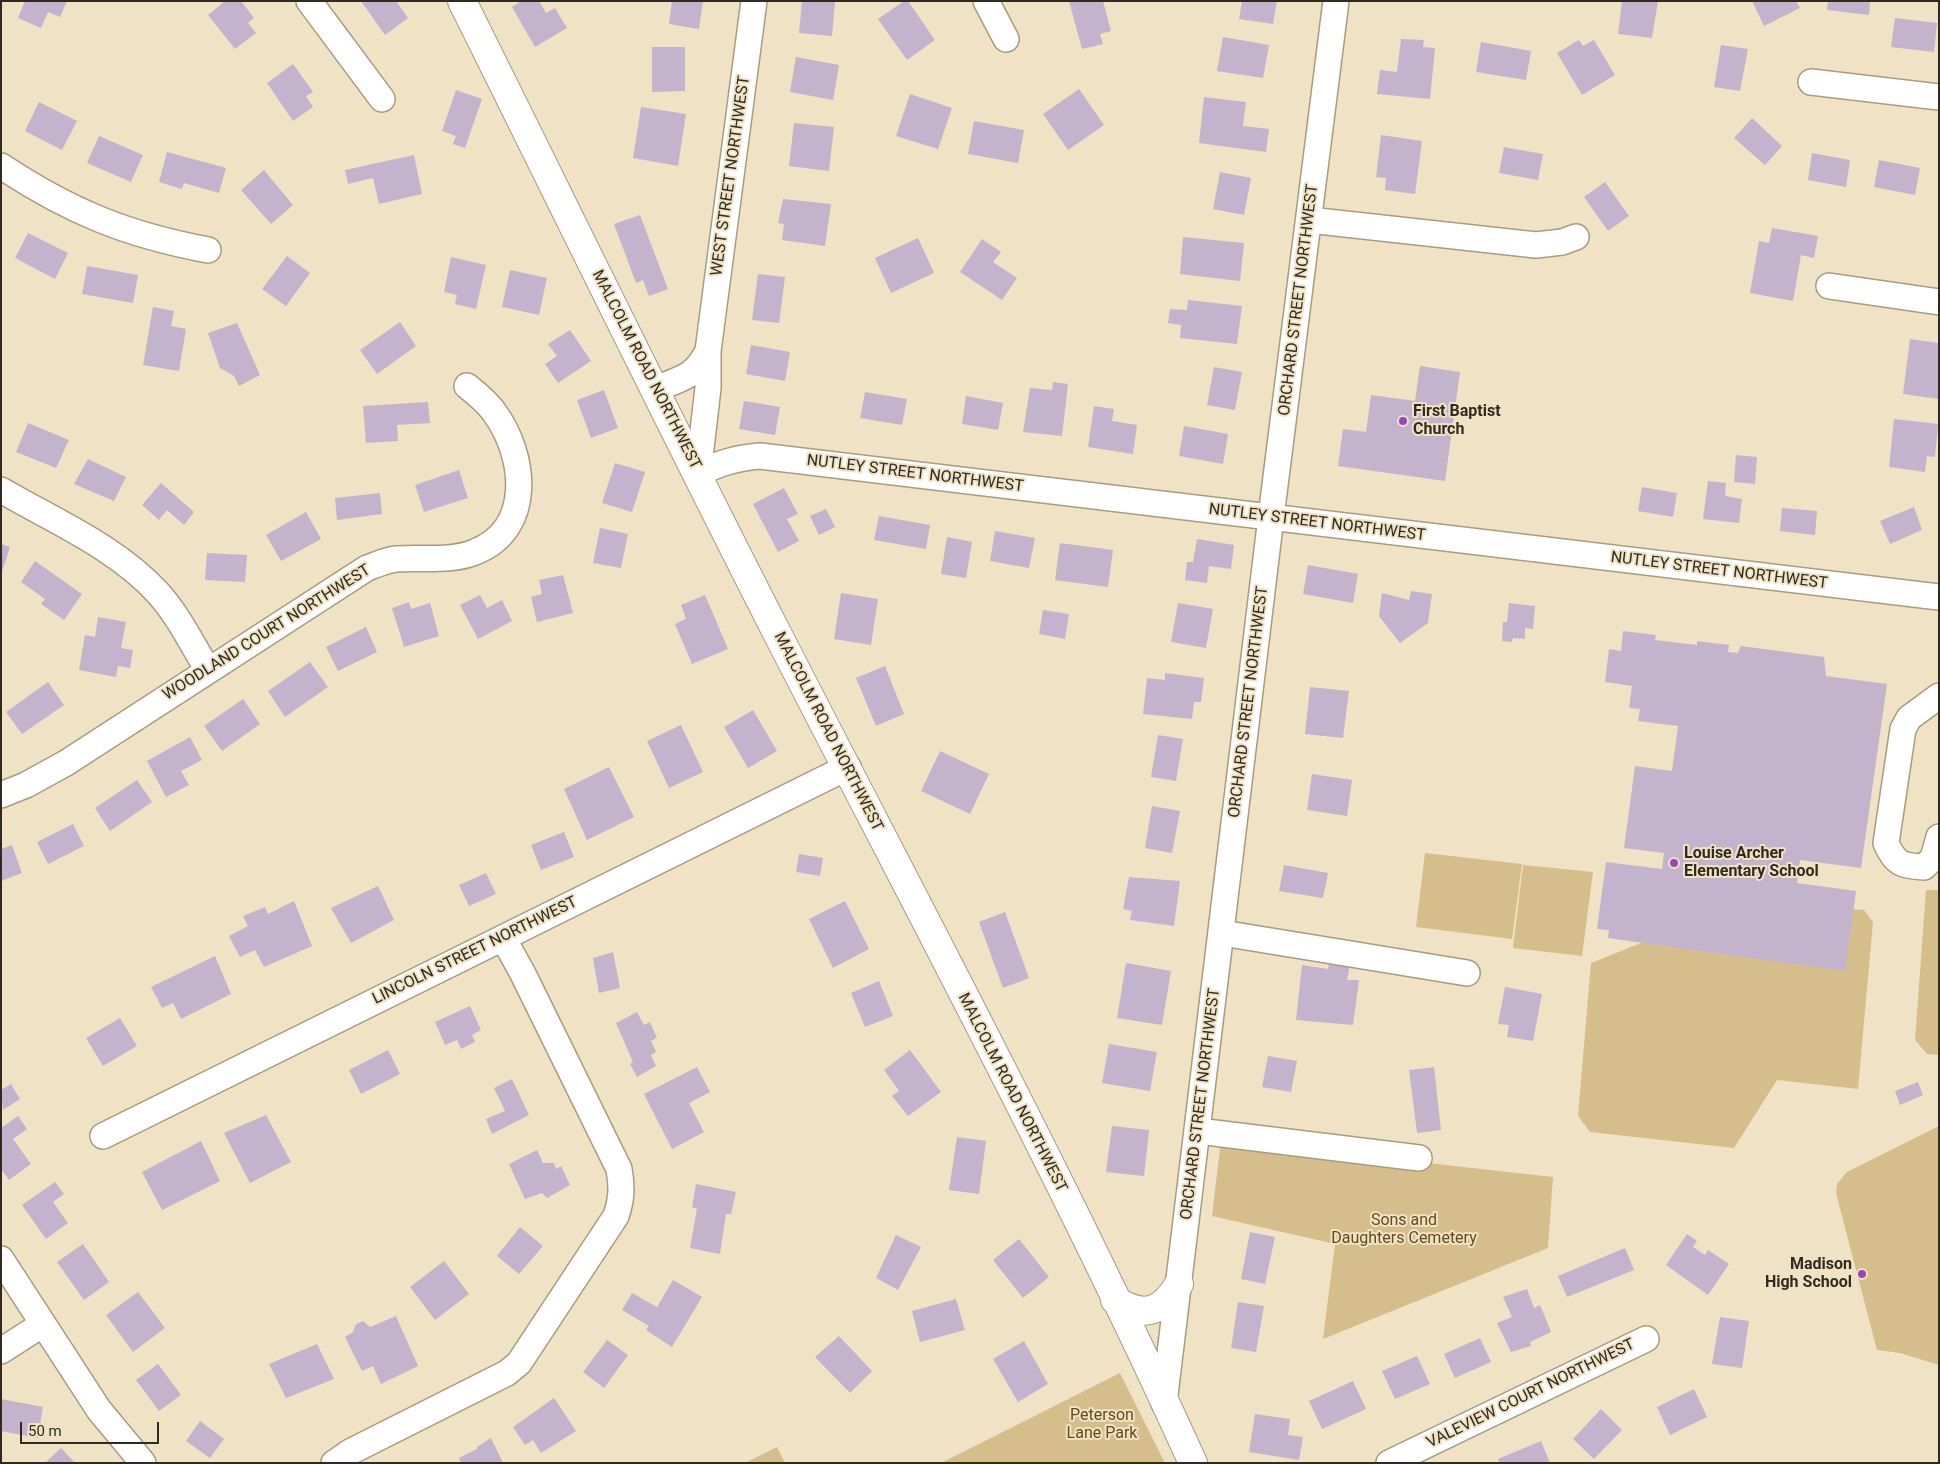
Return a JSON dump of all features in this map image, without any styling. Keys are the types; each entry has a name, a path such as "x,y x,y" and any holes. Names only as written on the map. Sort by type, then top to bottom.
{"main road":[{"name":"MALCOLM ROAD NORTHWEST","path":"462,1 777,634 848,767 1115,1300 1193,1463"},
{"path":"1115,1300 1126,1307 1138,1310 1158,1308 1166,1302 1179,1284"}],"street":[{"path":"309,1 382,99"},
{"name":"WEST STREET NORTHWEST","path":"698,474 708,388 708,351 754,1"},
{"path":"986,1 1006,39"},
{"name":"ORCHARD STREET NORTHWEST","path":"1164,1402 1271,517 1336,1"},
{"path":"1811,82 1939,97"},
{"path":"1,166 37,190 77,211 120,229 166,242 208,250"},
{"path":"1309,220 1536,245 1562,242 1576,237"},
{"path":"1828,286 1939,302"},
{"name":"WEST STREET NORTHWEST","path":"656,389 687,376 699,368 708,351"},
{"name":"WOODLAND COURT NORTHWEST","path":"1,795 26,785 66,763 367,568 395,560 475,553 492,544 514,518 519,499 519,473 506,433 495,414 467,386"},
{"name":"NUTLEY STREET NORTHWEST","path":"698,474 717,464 736,458 760,456 1939,598"},
{"path":"1,490 106,550 137,573 159,594 208,670"},
{"path":"1939,696 1909,718 1903,729 1886,843 1891,856 1904,866 1924,867 1933,858 1939,838"},
{"name":"LINCOLN STREET NORTHWEST","path":"103,1136 848,767"},
{"path":"1222,933 1467,974"},
{"path":"334,1463 350,1452 507,1373 519,1363 616,1216 622,1200 622,1184 618,1169 522,972 503,938"},
{"path":"1198,1130 1419,1158"},
{"path":"1,1258 99,1410 143,1463"},
{"path":"1,1351 43,1324"},
{"name":"VALEVIEW COURT NORTHWEST","path":"1389,1463 1646,1339"}],"green space":[{"path":"1425,853 1522,864 1512,939 1416,927"},
{"path":"1523,865 1593,872 1582,956 1513,948"},
{"path":"1926,890 1939,890 1939,1055 1927,1054 1915,1040"},
{"path":"1690,895 1864,910 1873,922 1858,1089 1777,1080 1734,1148 1590,1132 1578,1116 1591,963 1661,935"},
{"path":"1939,1126 1939,1365 1900,1353 1877,1350 1836,1193 1837,1184 1847,1172"},
{"name":"Sons and Daughters Cemetery","path":"1221,1140 1553,1177 1548,1248 1323,1339 1335,1244 1212,1216"},
{"name":"Peterson Lane Park","path":"1120,1373 1165,1463 941,1463"},
{"path":"777,1447 785,1463 745,1463"}],"building":[{"path":"25,1 67,1 60,17 48,12 41,28 18,18"},
{"path":"225,1 241,1 254,18 248,23 256,33 235,49 208,15"},
{"path":"361,1 396,1 408,18 385,35"},
{"path":"521,1 539,1 546,13 555,8 567,28 535,47 512,7"},
{"path":"672,1 703,1 699,29 669,24"},
{"path":"802,1 835,1 832,36 799,33"},
{"path":"904,1 908,1 935,40 907,60 878,19"},
{"path":"1069,1 1103,1 1111,31 1100,34 1103,44 1082,49"},
{"path":"1242,1 1277,1 1273,24 1239,19"},
{"path":"1622,1 1658,1 1652,38 1618,34"},
{"path":"1752,1 1796,1 1800,8 1764,26"},
{"path":"1828,1 1870,1 1869,15 1827,10"},
{"path":"1895,18 1937,23 1934,52 1891,47"},
{"path":"1223,37 1269,45 1263,78 1217,71"},
{"path":"1401,39 1424,40 1423,47 1435,48 1430,99 1377,94 1380,70 1397,72"},
{"path":"1579,40 1583,46 1594,40 1615,75 1582,95 1557,53"},
{"path":"1481,42 1531,51 1526,80 1476,72"},
{"path":"1721,45 1748,49 1740,91 1714,87"},
{"path":"652,47 685,47 685,91 652,92"},
{"path":"796,57 839,65 833,100 790,92"},
{"path":"293,64 313,92 306,96 313,107 293,121 267,83"},
{"path":"1079,89 1104,125 1068,150 1043,114"},
{"path":"456,90 482,99 465,148 453,144 456,136 442,131"},
{"path":"910,94 952,108 938,149 896,136"},
{"path":"1204,97 1246,102 1243,126 1269,129 1266,152 1199,143"},
{"path":"39,102 77,121 62,150 25,131"},
{"path":"641,107 686,114 678,166 633,158"},
{"path":"1752,118 1782,146 1765,165 1734,138"},
{"path":"974,121 1024,130 1018,163 968,154"},
{"path":"794,123 834,127 829,171 789,166"},
{"path":"1381,135 1422,141 1415,194 1385,190 1386,178 1376,177"},
{"path":"99,136 143,155 131,182 87,163"},
{"path":"1504,147 1543,154 1538,180 1499,173"},
{"path":"167,152 226,168 219,193 184,183 182,189 159,182"},
{"path":"1812,153 1850,160 1846,187 1808,180"},
{"path":"414,155 422,194 379,204 373,178 348,184 345,170"},
{"path":"1879,160 1920,168 1915,195 1874,187"},
{"path":"264,170 293,205 271,224 241,190"},
{"path":"1220,172 1251,178 1244,215 1213,209"},
{"path":"1605,182 1629,216 1608,231 1584,197"},
{"path":"783,199 831,204 825,246 782,240 784,224 778,223"},
{"path":"640,215 668,289 649,296 643,280 636,283 614,224"},
{"path":"1772,228 1818,236 1814,258 1801,255 1793,301 1750,293 1759,241 1769,243"},
{"path":"28,233 68,253 55,279 15,258"},
{"path":"1183,237 1244,243 1240,281 1180,274"},
{"path":"918,238 934,273 891,293 875,258"},
{"path":"982,239 1001,252 993,262 1017,278 1002,300 960,272"},
{"path":"287,256 310,273 286,306 262,289"},
{"path":"451,257 486,265 476,309 455,304 457,295 444,292"},
{"path":"87,266 138,275 133,303 82,294"},
{"path":"510,270 547,278 539,315 502,307"},
{"path":"758,274 785,277 779,323 752,320"},
{"path":"1188,300 1242,306 1237,344 1180,338 1181,325 1168,323 1170,309 1187,310"},
{"path":"153,307 174,311 171,326 186,329 179,371 143,365"},
{"path":"400,322 416,346 377,374 360,350"},
{"path":"237,323 260,375 239,386 234,376 220,368 208,333"},
{"path":"570,330 591,361 558,383 545,364 557,356 548,344"},
{"path":"1910,339 1939,343 1939,399 1903,394"},
{"path":"751,345 790,352 785,381 746,374"},
{"path":"1420,366 1460,372 1445,481 1338,466 1343,429 1366,432 1371,395 1415,401"},
{"path":"1214,367 1242,372 1235,410 1207,405"},
{"path":"1053,382 1068,384 1062,436 1023,432 1030,388 1052,390"},
{"path":"604,390 618,428 591,438 577,400"},
{"path":"865,392 907,399 902,425 860,418"},
{"path":"966,396 1003,403 998,430 962,424"},
{"path":"744,401 780,407 775,435 739,429"},
{"path":"428,402 430,423 397,425 398,441 366,443 363,406"},
{"path":"1094,406 1114,409 1112,421 1137,425 1133,454 1088,447"},
{"path":"1894,419 1938,424 1935,457 1927,456 1925,472 1889,467"},
{"path":"28,423 69,440 56,468 16,452"},
{"path":"1184,426 1228,434 1223,464 1179,456"},
{"path":"1736,455 1757,457 1755,484 1734,482"},
{"path":"88,459 126,477 114,501 74,484"},
{"path":"615,463 645,472 632,512 602,503"},
{"path":"459,470 468,498 424,512 415,485"},
{"path":"1708,481 1726,483 1725,496 1742,499 1739,523 1703,519"},
{"path":"161,483 194,512 184,525 167,510 159,520 142,505"},
{"path":"1642,487 1677,493 1673,517 1638,511"},
{"path":"784,488 798,514 787,519 799,541 778,552 753,504"},
{"path":"380,493 382,514 337,520 335,498"},
{"path":"1914,507 1922,530 1890,544 1880,521"},
{"path":"1782,508 1817,511 1815,535 1780,531"},
{"path":"826,509 835,527 819,535 810,516"},
{"path":"306,512 321,539 281,561 266,535"},
{"path":"879,516 930,525 926,549 874,540"},
{"path":"600,528 628,534 621,568 593,563"},
{"path":"995,531 1035,538 1029,568 990,561"},
{"path":"947,537 972,542 966,578 941,574"},
{"path":"1197,539 1234,545 1231,569 1209,566 1207,583 1185,580 1187,562 1193,562"},
{"path":"1060,543 1113,550 1108,587 1055,580"},
{"path":"1,544 10,547 2,572 1,572"},
{"path":"207,553 247,555 245,582 205,580"},
{"path":"35,561 82,594 64,620 41,604 45,599 21,582"},
{"path":"1308,565 1358,574 1353,603 1303,594"},
{"path":"563,575 573,613 537,622 531,597 542,594 539,580"},
{"path":"1411,591 1432,594 1428,623 1400,643 1379,616 1382,593 1409,600"},
{"path":"841,593 878,599 871,645 834,639"},
{"path":"480,595 487,608 502,600 512,621 478,639 460,605"},
{"path":"705,595 728,649 692,664 675,624 686,619 681,605"},
{"path":"409,602 411,609 430,603 439,636 404,647 392,608"},
{"path":"1178,603 1213,609 1206,648 1171,642"},
{"path":"1509,603 1535,606 1533,629 1525,628 1525,639 1513,638 1512,642 1502,641 1503,622 1507,622"},
{"path":"1043,610 1069,614 1065,639 1039,634"},
{"path":"98,617 126,622 121,648 133,650 130,668 118,666 116,677 79,670 85,635 95,637"},
{"path":"366,627 377,652 338,671 326,647"},
{"path":"1623,631 1656,635 1655,640 1697,645 1697,641 1729,645 1728,652 1738,653 1741,646 1824,657 1826,676 1887,684 1861,868 1800,860 1797,883 1856,891 1845,971 1608,938 1609,930 1597,929 1606,862 1662,869 1664,853 1624,848 1635,766 1672,771 1678,726 1638,721 1640,709 1629,708 1632,686 1605,682 1609,649 1621,651"},
{"path":"310,662 328,687 285,717 268,691"},
{"path":"885,666 904,714 876,726 856,678"},
{"path":"1165,673 1204,678 1201,702 1194,702 1192,719 1143,714 1147,678 1165,680"},
{"path":"48,682 64,705 22,734 6,712"},
{"path":"1310,687 1349,691 1343,738 1305,734"},
{"path":"243,699 260,724 222,751 204,726"},
{"path":"753,710 777,751 748,768 724,727"},
{"path":"681,725 703,772 669,788 647,741"},
{"path":"1158,735 1183,739 1176,781 1151,777"},
{"path":"190,737 202,760 181,771 189,785 166,797 147,761"},
{"path":"940,751 989,774 970,814 921,791"},
{"path":"609,767 634,817 587,840 564,789"},
{"path":"1312,774 1352,780 1347,816 1307,810"},
{"path":"137,780 152,802 110,831 95,808"},
{"path":"1152,806 1180,811 1172,853 1145,848"},
{"path":"73,824 84,846 48,864 37,842"},
{"path":"564,832 574,857 541,870 531,845"},
{"path":"12,845 22,873 1,881 1,849"},
{"path":"799,854 823,858 820,876 796,872"},
{"path":"1284,865 1328,873 1323,898 1279,891"},
{"path":"486,873 496,894 469,906 459,885"},
{"path":"1129,877 1180,881 1174,926 1130,920 1132,911 1123,909"},
{"path":"378,886 394,920 351,943 331,908"},
{"path":"294,901 312,946 264,967 255,950 240,957 229,936 248,926 243,916 265,907 268,914"},
{"path":"845,901 869,949 833,968 809,919"},
{"path":"1005,912 1029,978 1003,988 979,922"},
{"path":"613,952 620,988 599,993 593,958"},
{"path":"215,956 231,994 181,1019 173,1003 162,1008 151,987"},
{"path":"1330,958 1351,960 1347,980 1359,980 1353,1025 1296,1020 1302,965 1328,969"},
{"path":"1126,963 1171,971 1162,1025 1117,1018"},
{"path":"879,981 893,1016 865,1027 851,993"},
{"path":"1505,987 1542,994 1533,1041 1507,1037 1509,1025 1498,1024"},
{"path":"470,1006 481,1030 472,1035 475,1042 461,1049 457,1040 445,1045 435,1022"},
{"path":"637,1012 644,1025 650,1022 657,1038 651,1041 656,1052 651,1055 656,1066 637,1077 630,1064 633,1062 616,1023"},
{"path":"120,1018 137,1046 103,1066 86,1038"},
{"path":"1109,1044 1157,1052 1150,1091 1102,1083"},
{"path":"388,1050 400,1074 361,1094 349,1070"},
{"path":"910,1050 941,1092 908,1116 892,1096 899,1091 884,1070"},
{"path":"1268,1056 1297,1061 1291,1092 1262,1087"},
{"path":"697,1067 710,1092 689,1103 704,1132 672,1149 644,1094"},
{"path":"1434,1067 1441,1130 1417,1133 1409,1070"},
{"path":"512,1079 529,1115 492,1134 486,1119 505,1111 494,1088"},
{"path":"1918,1082 1923,1095 1900,1105 1895,1091"},
{"path":"11,1084 20,1099 3,1110 1,1090"},
{"path":"266,1115 291,1162 250,1183 224,1133"},
{"path":"18,1116 27,1129 13,1139 31,1164 9,1180 1,1169 1,1128"},
{"path":"1112,1126 1149,1130 1144,1176 1106,1172"},
{"path":"957,1137 986,1141 979,1194 949,1190"},
{"path":"201,1141 220,1181 162,1210 142,1172"},
{"path":"537,1150 543,1163 554,1163 556,1169 561,1166 570,1185 547,1198 542,1193 525,1199 509,1164"},
{"path":"55,1182 64,1194 53,1202 68,1223 46,1239 22,1205"},
{"path":"696,1184 736,1192 731,1214 726,1214 720,1254 690,1248 697,1209 692,1207"},
{"path":"520,1227 543,1246 519,1274 497,1256"},
{"path":"1250,1232 1275,1237 1265,1284 1241,1279"},
{"path":"1687,1234 1697,1241 1693,1247 1705,1255 1708,1250 1729,1264 1708,1295 1666,1265"},
{"path":"896,1235 921,1247 898,1290 876,1278"},
{"path":"1019,1239 1049,1277 1023,1298 993,1260"},
{"path":"83,1244 109,1282 84,1300 57,1262"},
{"path":"1625,1248 1634,1270 1567,1297 1558,1276"},
{"path":"444,1261 469,1294 435,1320 410,1287"},
{"path":"673,1280 702,1297 672,1347 646,1330 649,1326 622,1310 632,1293 657,1307"},
{"path":"1527,1289 1534,1308 1540,1305 1551,1332 1530,1342 1531,1346 1511,1352 1497,1323 1512,1317 1503,1297"},
{"path":"138,1292 165,1328 133,1352 106,1315"},
{"path":"956,1299 965,1330 920,1342 912,1311"},
{"path":"1238,1302 1264,1306 1256,1352 1231,1348"},
{"path":"396,1316 418,1366 381,1384 373,1366 362,1371 345,1337 353,1332 356,1324 363,1321 370,1327"},
{"path":"1720,1317 1749,1321 1742,1368 1712,1364"},
{"path":"839,1336 872,1371 850,1393 815,1357"},
{"path":"1480,1338 1491,1362 1455,1378 1444,1354"},
{"path":"607,1340 628,1355 604,1388 583,1372"},
{"path":"1024,1341 1048,1384 1018,1402 993,1359"},
{"path":"317,1344 334,1379 286,1398 269,1364"},
{"path":"1417,1356 1430,1384 1395,1399 1382,1371"},
{"path":"158,1364 181,1395 159,1411 136,1380"},
{"path":"1353,1381 1366,1409 1322,1429 1309,1401"},
{"path":"1694,1389 1707,1417 1670,1435 1657,1407"},
{"path":"554,1398 576,1431 541,1453 533,1440 525,1445 513,1427"},
{"path":"1,1399 43,1407 38,1438 1,1431"},
{"path":"1601,1409 1622,1430 1594,1459 1573,1439"},
{"path":"1255,1414 1290,1419 1288,1435 1303,1437 1299,1460 1249,1452"},
{"path":"200,1421 224,1439 210,1458 186,1441"},
{"path":"491,1438 503,1463 461,1463 459,1458 477,1449 477,1447"},
{"path":"1541,1441 1550,1463 1500,1463 1498,1459"},
{"path":"61,1448 75,1463 45,1463"}],"place":[{"name":"First Baptist Church","path":"1403,421"},
{"name":"Louise Archer Elementary School","path":"1674,863"},
{"name":"Madison High School","path":"1862,1274"}]}
